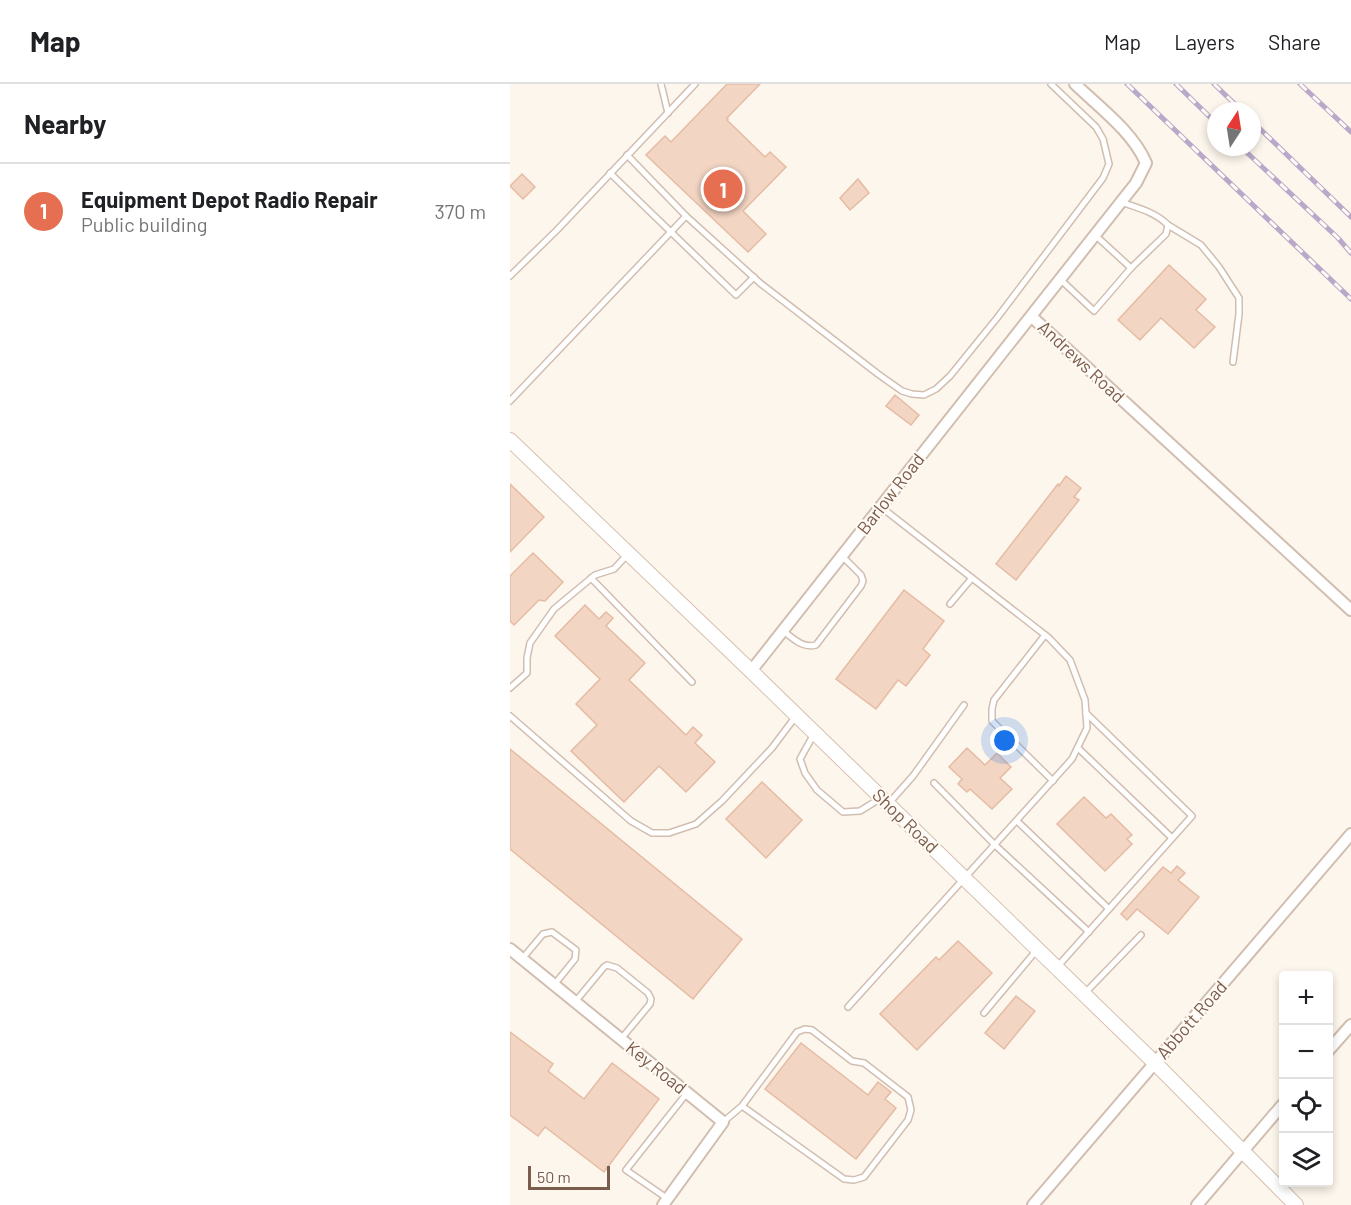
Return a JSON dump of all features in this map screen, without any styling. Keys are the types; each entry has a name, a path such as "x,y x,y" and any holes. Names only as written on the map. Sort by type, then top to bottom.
{"street":[{"name":"Andrews Road","path":"1075,84 1132,138 1146,164 1136,183 1032,317 1351,610"},
{"name":"Barlow Road","path":"751,671 1032,317"},
{"name":"Shop Road","path":"510,440 1155,1063 1296,1205"},
{"name":"Abbott Road","path":"1033,1205 1351,834"},
{"name":"Key Road","path":"510,949 723,1122"},
{"path":"1333,1046 1351,1025"},
{"path":"1197,1205 1279,1109"},
{"path":"665,1202 723,1122"}],"lane":[{"path":"661,84 668,113"},
{"path":"510,276 557,230 695,84"},
{"path":"627,155 686,216 754,277 902,391 924,395 936,389 950,376 997,318 1103,178 1109,164 1103,139 1096,127 1051,84"},
{"path":"610,173 736,295 754,277"},
{"path":"1121,202 1146,210 1162,219 1201,245 1219,267 1239,298 1233,362"},
{"path":"510,401 686,216"},
{"path":"1060,280 1094,311 1131,268 1166,234 1168,225"},
{"path":"1095,235 1131,268"},
{"path":"848,1007 1072,759 1087,728 1085,700 1070,660 1045,634 880,507"},
{"path":"510,688 526,673 530,643 554,609 595,575 614,570 628,553"},
{"path":"783,631 805,646 816,645 863,581 861,575 842,556"},
{"path":"591,578 692,682"},
{"path":"950,604 972,578"},
{"path":"1045,634 994,700 992,721 1053,781"},
{"path":"814,732 800,759 805,772 816,790 843,812 860,811 884,801 913,776 964,705"},
{"path":"1057,968 1192,816 1086,713"},
{"path":"510,716 631,821 652,833 661,833 696,824 722,801 771,748 797,715"},
{"path":"1077,748 1172,838"},
{"path":"934,783 1089,932"},
{"path":"1017,821 1109,909"},
{"path":"522,959 543,934 552,932 576,950 575,960 554,984"},
{"path":"1084,995 1141,935"},
{"path":"984,1013 1038,950"},
{"path":"575,1002 604,967 607,965 617,968 648,993 651,999 650,1004 621,1039"},
{"path":"723,1122 742,1106 797,1032 805,1029 812,1030 852,1061 864,1063 908,1097 911,1110 908,1120 864,1178 854,1180 844,1179 742,1106"},
{"path":"665,1202 626,1170 687,1092"}],"building":[{"path":"727,84 760,84 727,120 765,157 770,152 786,167 743,211 766,234 748,252 646,155 665,136 671,142"},
{"path":"522,174 535,187 523,199 510,186"},
{"path":"858,179 869,193 850,210 840,198"},
{"path":"1169,265 1206,299 1196,310 1215,327 1194,348 1161,318 1140,340 1118,320"},
{"path":"895,395 919,415 911,425 886,406"},
{"path":"1066,476 1081,488 1074,497 1079,500 1016,580 996,564"},
{"path":"510,484 544,517 510,552"},
{"path":"533,553 563,582 545,601 539,600 514,625 510,621 510,576"},
{"path":"904,590 944,621 923,649 930,655 906,686 898,680 876,709 836,679"},
{"path":"585,605 599,619 606,612 613,618 606,626 645,663 629,680 686,735 693,727 702,735 695,743 715,762 686,792 659,766 624,802 571,751 597,725 576,704 600,679 555,636"},
{"path":"967,748 985,765 997,753 1011,767 1000,778 1012,789 992,809 970,789 967,792 958,784 962,779 949,767"},
{"path":"510,749 742,939 693,999 510,849"},
{"path":"762,782 802,820 766,858 726,819"},
{"path":"1084,797 1106,818 1111,814 1132,835 1127,839 1132,844 1105,871 1057,824"},
{"path":"1177,866 1185,873 1178,880 1199,897 1168,934 1137,909 1127,920 1121,914 1163,867 1171,873"},
{"path":"958,941 992,973 917,1050 880,1014 936,957 939,960"},
{"path":"1016,996 1035,1011 1004,1049 985,1033"},
{"path":"510,1032 553,1064 548,1071 584,1099 612,1063 659,1099 604,1172 545,1127 538,1136 510,1115"},
{"path":"801,1043 868,1095 878,1082 891,1092 885,1099 896,1108 856,1159 765,1089"}],"railway":[{"path":"1127,84 1351,299"},
{"path":"1176,84 1207,114"},
{"path":"1214,84 1233,102"},
{"path":"1300,84 1351,132"},
{"path":"1261,130 1351,217"},
{"path":"1251,156 1351,253"}],"place":[{"name":"Equipment Depot Radio Repair","path":"723,189"}]}
